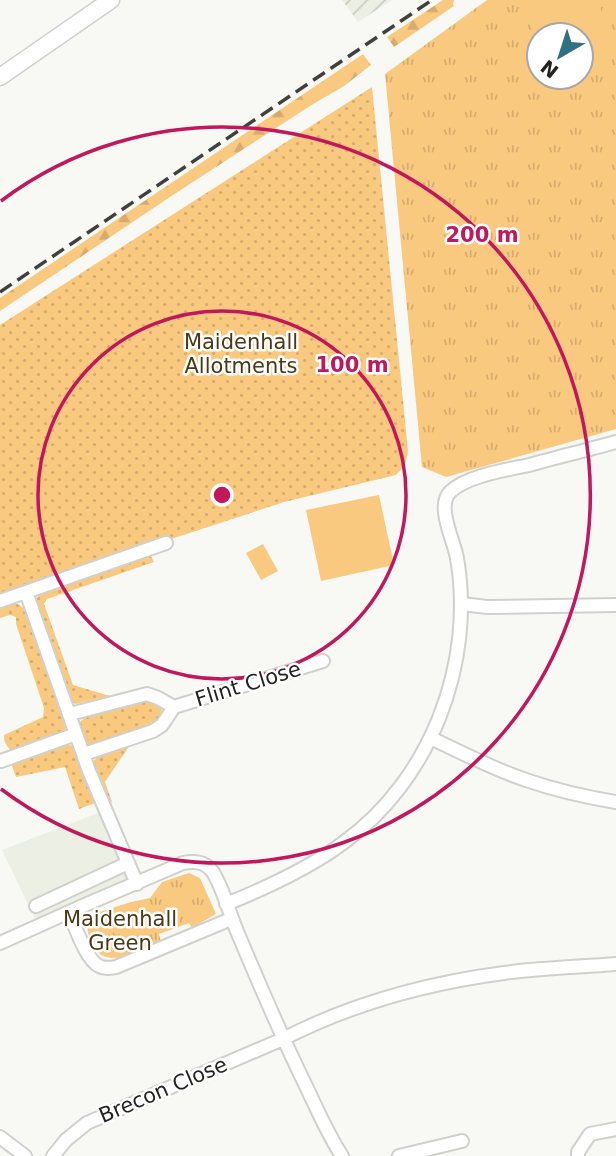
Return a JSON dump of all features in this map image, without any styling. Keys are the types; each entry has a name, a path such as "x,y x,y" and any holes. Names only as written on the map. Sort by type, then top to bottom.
{"main road":[{"path":"0,77 111,0"}],"street":[{"path":"226,904 320,859 346,842 391,798 431,738 456,665 462,621 457,557 444,508 447,494 459,485 482,477 616,442"},
{"path":"0,601 166,543"},
{"path":"26,592 83,754 137,884"},
{"path":"462,604 487,607 616,605"},
{"name":"Flint Close","path":"83,754 153,731 162,725 174,707 323,662"},
{"name":"Flint Close","path":"70,714 147,694 174,707"},
{"path":"1,761 76,734"},
{"path":"431,738 524,780 616,802"},
{"path":"0,943 183,863 195,861 205,865 213,872 283,1039 331,1139 342,1156"},
{"path":"36,906 128,863"},
{"path":"69,912 88,955 95,964 103,968 116,967 231,919"},
{"name":"Brecon Close","path":"53,1156 66,1140 87,1123 312,1024 417,989 504,973 616,964"},
{"path":"578,1156 590,1134 616,1129"},
{"path":"0,1137 25,1156"},
{"path":"399,1156 461,1141"}],"shaded area":[{"path":"342,0 392,0 358,22"},
{"path":"106,810 137,884 38,925 2,850"}],"green space":[{"path":"443,0 454,0 454,6 394,47 387,37"},
{"path":"487,0 616,0 616,429 446,477 422,467 385,74"},
{"path":"526,0 599,0 608,48 595,50 595,21 530,21"},
{"path":"363,54 371,65 344,86 176,193 0,311 0,298"},
{"name":"Maidenhall Allotments","path":"372,87 408,451 403,467 396,475 284,502 0,595 0,325"},
{"path":"379,495 394,565 321,581 306,510"},
{"path":"263,544 278,571 261,580 246,553"},
{"path":"150,554 154,562 47,599 44,604 73,685 110,696 76,704 68,700 35,605 37,598 42,591"},
{"path":"7,601 18,604 27,612 66,729 61,734 12,751 4,740 4,735 43,717 44,708 16,617 10,615 0,618 0,604"},
{"path":"146,700 156,702 162,708 161,717 155,722 126,736 105,742 88,745 82,740 78,723 89,715"},
{"path":"63,744 73,746 95,803 79,809 65,767 16,777 12,766 17,759"},
{"path":"130,745 105,782 112,802 108,803 92,763 96,758"},
{"name":"Maidenhall Green","path":"189,873 200,878 216,914 192,928 189,923 159,934 161,942 133,954 113,958 97,951 88,932 90,915 150,898 162,882"}],"railway":[{"path":"0,292 432,0"}]}
